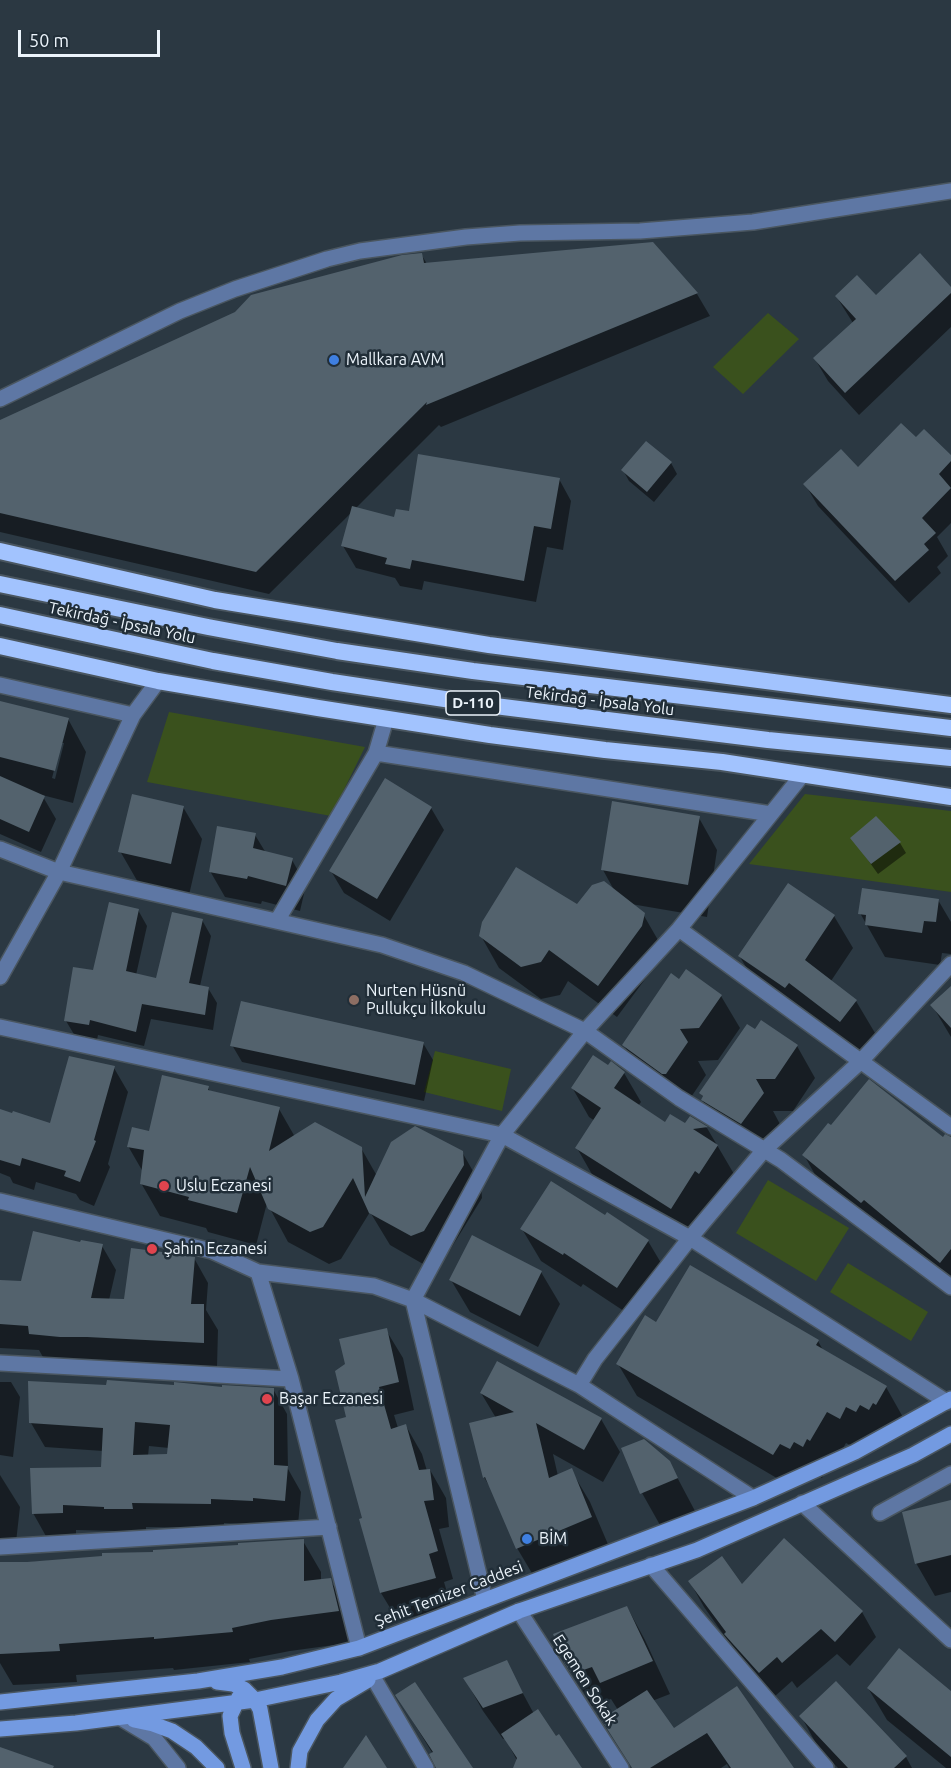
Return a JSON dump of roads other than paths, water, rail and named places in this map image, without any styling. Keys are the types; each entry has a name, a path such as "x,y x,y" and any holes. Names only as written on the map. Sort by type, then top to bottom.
{"highway":[{"path":"0,551 215,600 477,643 951,705"},
{"name":"Tekirdağ - İpsala Yolu","path":"0,584 338,651 473,671 951,728"},
{"name":"Tekirdağ - İpsala Yolu","path":"0,615 213,661 471,703 768,740 951,758"},
{"path":"0,646 158,681 386,719 525,740 722,762 951,797"}],"main road":[{"name":"Şehit Temizer Caddesi","path":"0,1702 198,1681 282,1667 359,1648 753,1498 855,1452 949,1400"},
{"path":"298,1768 300,1751 317,1720 336,1699 376,1674 519,1611 697,1550 913,1455 951,1434"},
{"path":"249,1694 261,1676 282,1667"},
{"path":"0,1728 119,1718 235,1702 249,1694 341,1682 376,1674"},
{"path":"198,1681 233,1684 249,1694 260,1709 271,1768"},
{"path":"235,1702 230,1716 232,1733 243,1768"},
{"path":"119,1718 153,1724 172,1731 196,1747 217,1768"}],"street":[{"path":"0,399 180,311 327,258 360,250 520,233 640,231 753,222 951,191"},
{"path":"0,977 59,872 133,715 158,681"},
{"path":"0,685 133,715"},
{"path":"277,921 376,753 386,719"},
{"path":"376,753 771,814"},
{"path":"485,1600 413,1300 502,1135 585,1031 679,929 803,774"},
{"path":"0,849 59,872 382,945 464,974 585,1031 679,1098 781,1160 951,1287"},
{"path":"679,929 951,1127"},
{"path":"579,1385 595,1359 690,1238 764,1150 860,1062 951,964"},
{"path":"0,1027 502,1135 690,1238 949,1400"},
{"path":"0,1201 212,1251 258,1272 374,1286 413,1300 579,1385 753,1498"},
{"path":"258,1272 291,1378 359,1648"},
{"path":"0,1363 291,1378"},
{"path":"880,1513 951,1474"},
{"path":"802,1503 951,1640"},
{"path":"0,1547 329,1527"},
{"path":"651,1565 826,1768"},
{"name":"Egemen Sokak","path":"519,1611 621,1768"},
{"path":"376,1674 426,1768"},
{"path":"119,1718 154,1738 178,1768"}],"place":[{"name":"Mallkara AVM","path":"334,360"},
{"name":"Nurten Hüsnü Pullukçu İlkokulu","path":"354,1000"},
{"name":"Uslu Eczanesi","path":"164,1186"},
{"name":"Şahin Eczanesi","path":"152,1249"},
{"name":"Başar Eczanesi","path":"267,1399"},
{"name":"BİM","path":"527,1539"}]}
